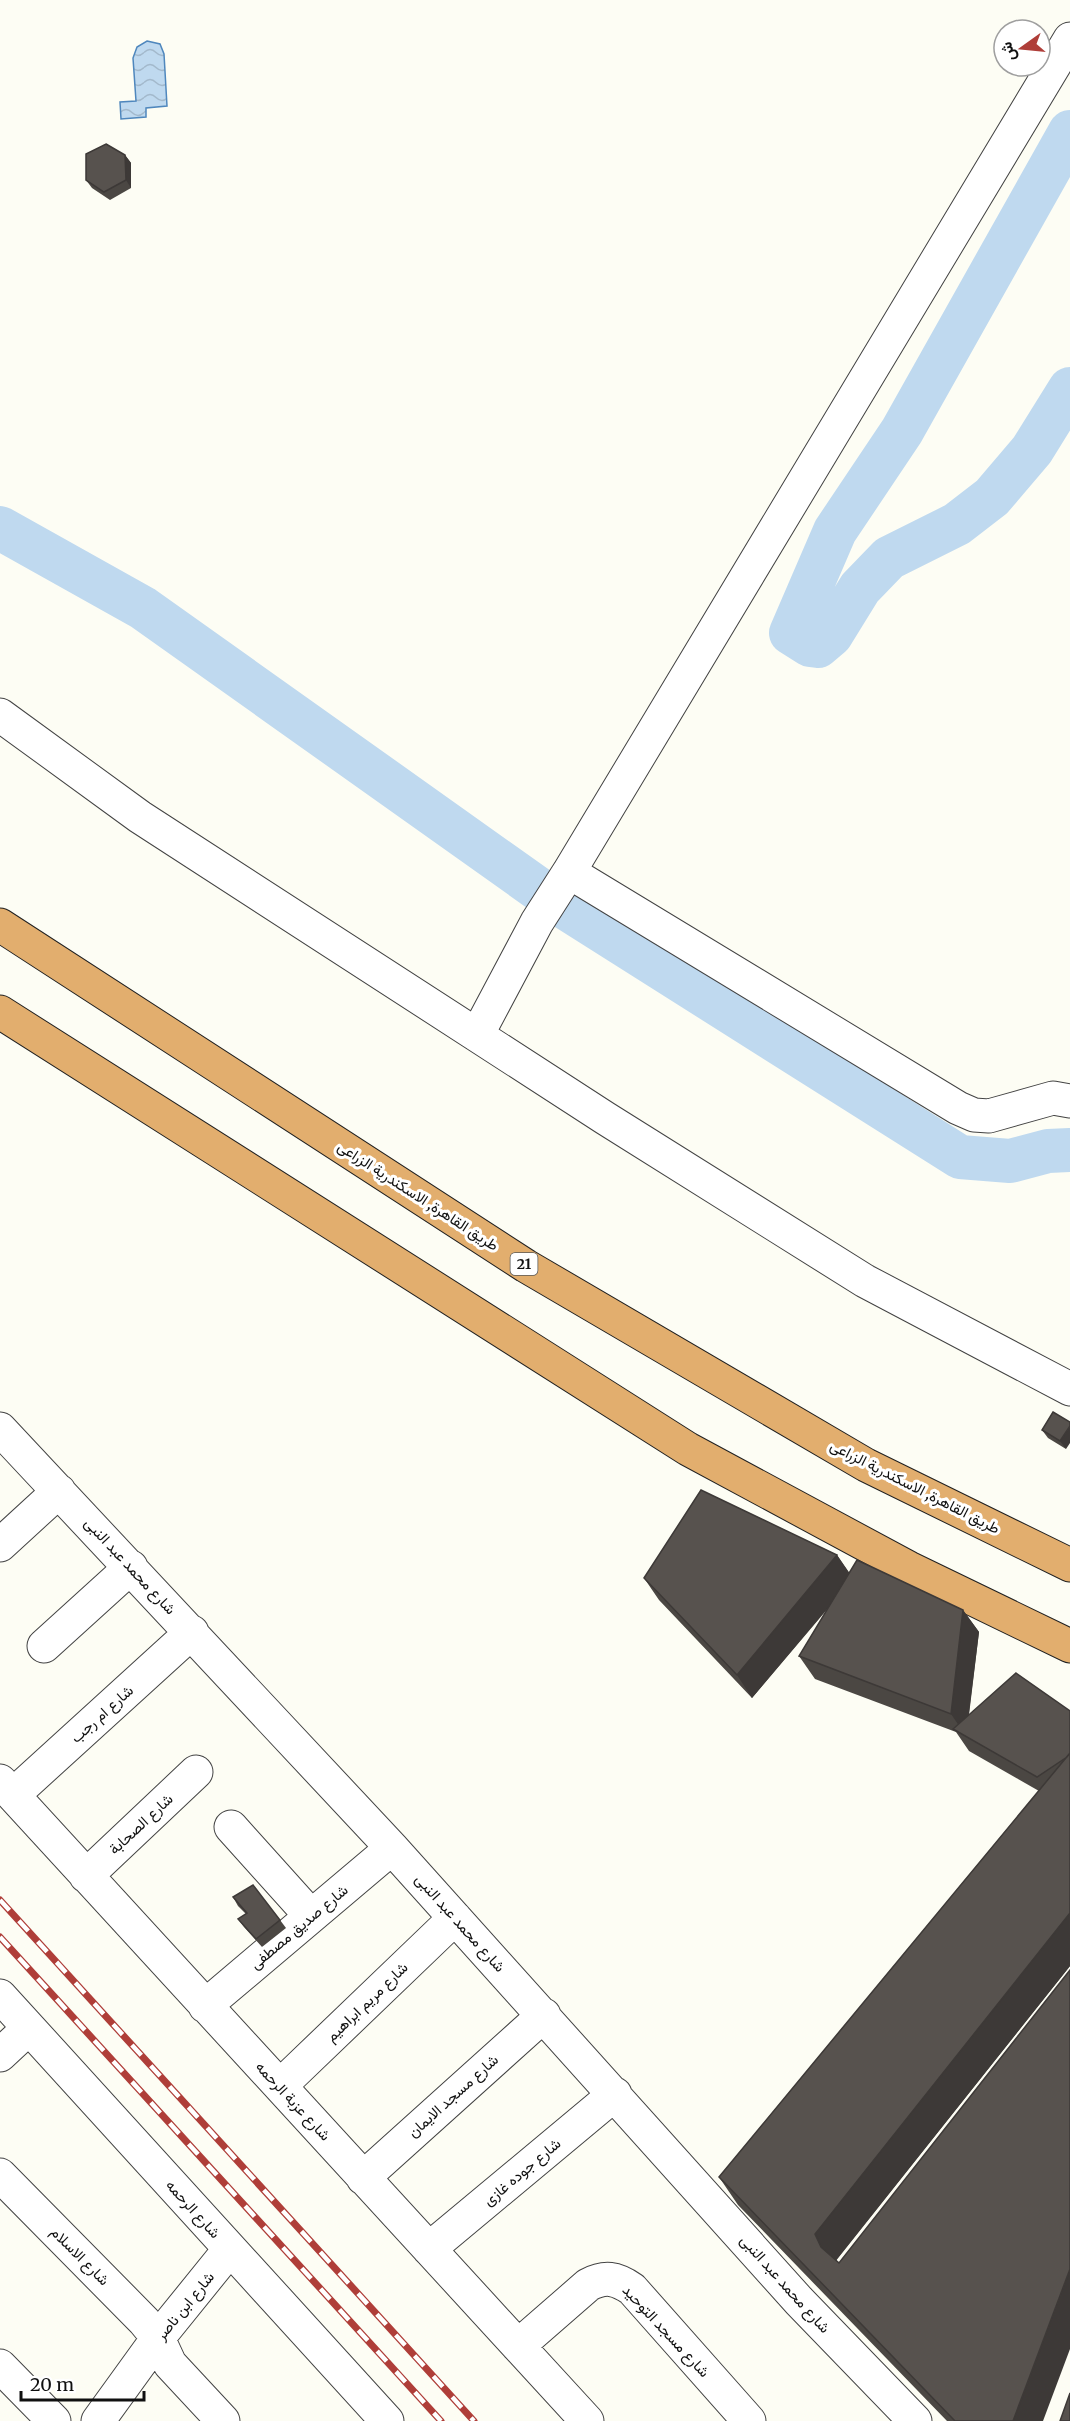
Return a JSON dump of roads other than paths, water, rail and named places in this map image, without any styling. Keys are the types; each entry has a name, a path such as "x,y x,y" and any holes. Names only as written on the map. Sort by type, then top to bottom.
{"highway":[{"name":"طريق القاهرة, الاسكندرية الزراعى","path":"0,925 526,1266 866,1465 1070,1565"},
{"path":"0,1012 688,1449 909,1568 1070,1646"}],"street":[{"path":"477,1035 537,922 1070,39"},
{"path":"0,716 140,817 605,1118 866,1281 1070,1389"},
{"path":"569,872 958,1108 974,1115 989,1116 1053,1098 1070,1101"},
{"name":"شارع محمد عبد النبى","path":"0,1429 392,1848 799,2301 915,2421"},
{"path":"0,1545 59,1491"},
{"path":"44,1646 131,1567"},
{"name":"شارع ام رجب","path":"6,1788 192,1632"},
{"name":"شارع الصحابة","path":"86,1876 196,1772"},
{"name":"شارع عزبة الرحمه","path":"6,1788 587,2421"},
{"path":"231,1827 311,1916"},
{"name":"شارع صديق مصطفى","path":"205,2006 392,1848"},
{"name":"شارع مريم ابراهيم","path":"280,2086 455,1918"},
{"name":"شارع الرحمه","path":"0,1996 387,2421"},
{"name":"شارع مسجد الايمان","path":"363,2178 544,2015"},
{"path":"0,2055 29,2028"},
{"name":"شارع جوده غازى","path":"429,2249 615,2094"},
{"name":"شارع الاسلام","path":"0,2175 135,2312 158,2338 170,2364 223,2421"},
{"name":"شارع ابن ناصر","path":"98,2421 158,2338 230,2249"},
{"name":"شارع مسجد التوحيد","path":"518,2346 588,2285 609,2278 620,2281 632,2289 749,2421"},
{"path":"0,2366 54,2421"}],"water":[{"path":"147,41 160,44 164,54 167,106 146,108 146,117 121,119 120,102 136,101 133,58 137,47"}],"waterway":[{"path":"1070,132 902,431 835,531 791,633 810,645 818,646 831,635 860,588 889,558 957,524 992,497 1032,450 1070,389"},
{"path":"0,528 143,608 558,903 960,1157 1010,1161 1048,1151 1070,1150"}],"railway":[{"path":"0,1900 474,2421"},
{"path":"0,1937 441,2421"}]}
